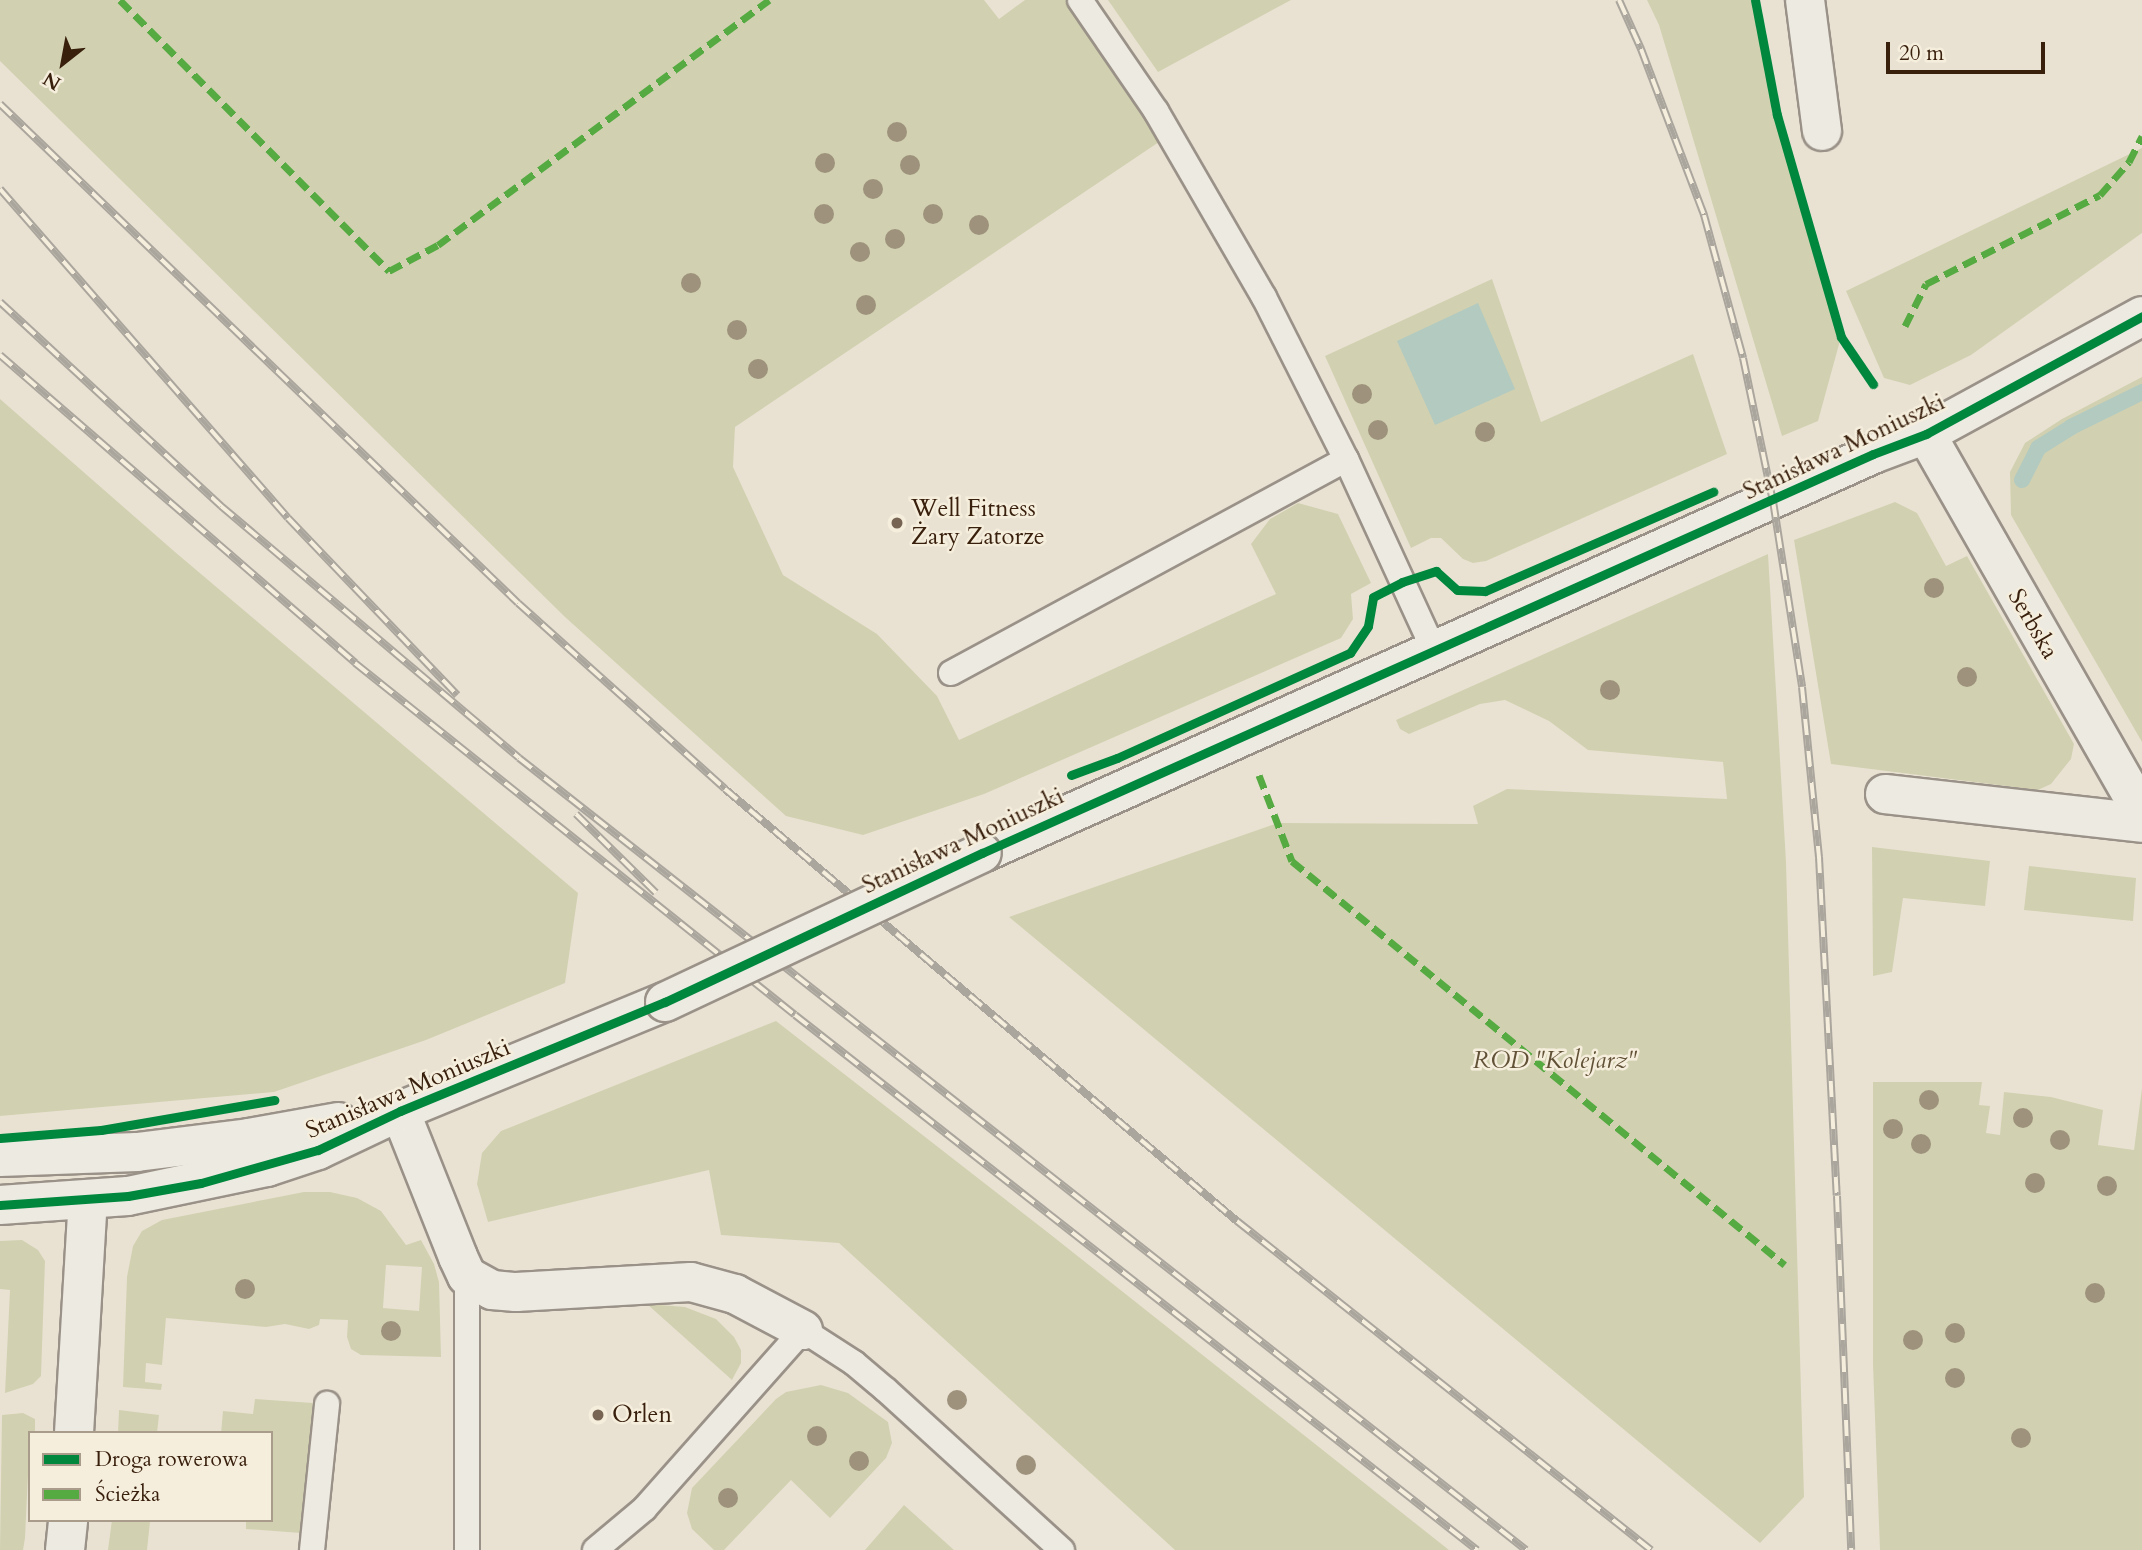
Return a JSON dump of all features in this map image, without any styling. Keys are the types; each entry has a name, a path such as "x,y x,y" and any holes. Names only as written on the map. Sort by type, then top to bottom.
{"street":[{"path":"1805,0 1822,131"},
{"name":"Stanisława Moniuszki","path":"0,1205 88,1200 201,1183 267,1167 318,1150 400,1111 666,1002 982,853 1873,454 1926,435 2142,316"},
{"name":"Serbska","path":"1926,435 2142,813"},
{"path":"1885,794 2142,823"},
{"path":"400,1111 467,1276 492,1290 516,1292 691,1282 734,1294 803,1330"},
{"name":"Stanisława Moniuszki","path":"0,1157 149,1150 249,1138 400,1111"},
{"path":"74,1431 88,1200"},
{"path":"65,1550 68,1522"}],"lane":[{"path":"1080,0 1156,111 1251,274 1346,459 1434,650"},
{"path":"951,673 1346,459"},
{"path":"467,1276 467,1550"},
{"path":"595,1550 644,1509 803,1330 853,1363 886,1390 1062,1550"},
{"path":"312,1550 327,1404"}],"green space":[{"path":"0,0 984,0 999,19 1025,0 1066,0 1159,142 735,427 733,467 783,575 877,634 937,696 959,740 1276,594 1251,544 1270,519 1298,503 1338,514 1371,583 1351,594 1353,619 1341,638 984,794 863,835 786,816 565,617 0,61"},
{"path":"1108,0 1291,0 1158,72"},
{"path":"1647,0 1755,0 1777,115 1841,337 1818,421 1782,436 1659,25"},
{"path":"2142,148 2142,233 1971,355 1910,385 1884,378 1846,291"},
{"path":"1492,279 1541,422 1693,354 1727,454 1486,561 1473,563 1463,559 1441,538 1431,538 1411,548 1325,356"},
{"path":"2142,377 2142,742 2011,515 2010,472 2025,443 2062,419"},
{"path":"0,399 175,552 578,893 565,983 426,1040 274,1092 0,1116"},
{"path":"1895,502 1917,513 1946,566 1967,556 2074,744 2071,759 2051,784 2038,790 1831,764 1794,540"},
{"name":"ROD \"Kolejarz\"","path":"1768,554 1786,862 1804,1497 1760,1543 1009,917 1278,823 1478,824 1473,806 1507,789 1727,799 1723,762 1588,750 1549,721 1505,700 1480,704 1409,734 1400,729 1396,720"},
{"path":"1872,847 1990,861 1985,906 1903,898 1892,972 1873,976"},
{"path":"2029,866 2136,878 2133,921 2024,910"},
{"path":"776,1021 1449,1550 1175,1550 839,1243 721,1235 709,1170 488,1222 477,1184 482,1153 501,1131"},
{"path":"1873,1082 1982,1082 1979,1105 1990,1106 1986,1133 2000,1135 2004,1092 2051,1097 2103,1110 2098,1145 2134,1150 2142,1088 2142,1550 1880,1550 1873,1365"},
{"path":"304,1192 330,1192 357,1198 381,1211 406,1245 421,1240 434,1264 439,1282 441,1357 361,1355 351,1349 347,1337 348,1320 320,1319 319,1325 309,1329 285,1324 266,1327 166,1318 162,1365 146,1363 145,1382 162,1384 161,1390 123,1387 127,1277 133,1246 142,1231 162,1220","holes":["386,1265 422,1267 419,1311 383,1308"]},
{"path":"22,1240 38,1250 45,1261 41,1376 33,1384 5,1393 10,1290 0,1289 0,1241"},
{"path":"647,1304 685,1307 716,1319 734,1337 741,1350 741,1363 732,1380"},
{"path":"821,1385 848,1393 888,1422 892,1443 886,1458 830,1518 791,1480 724,1550 714,1550 692,1529 687,1513 692,1488 776,1399 786,1392"},
{"path":"255,1399 313,1403 301,1533 246,1529 246,1522 273,1522 273,1431 221,1431 223,1411 253,1414"},
{"path":"119,1410 159,1415 157,1431 118,1431"},
{"path":"23,1413 35,1419 35,1431 28,1431 23,1550 0,1550 2,1415"},
{"path":"904,1505 954,1550 865,1550"},
{"path":"112,1522 150,1522 147,1550 108,1550"}],"shaded area":[{"path":"1478,303 1515,389 1435,425 1397,341"}],"waterway":[{"path":"2022,480 2038,448 2071,427 2142,392"}],"railway":[{"path":"1619,0 1641,49 1704,215 1743,358 1773,501 1802,687 1819,857 1837,1196 1851,1550"},
{"path":"0,104 518,603 725,789 1237,1221 1651,1550"},
{"path":"0,189 288,518 457,695"},
{"path":"0,302 221,506 519,758 1526,1550"},
{"path":"0,355 355,663 795,1015 1477,1550"},
{"path":"576,814 656,893"}],"marked path":[{"path":"120,0 389,271 438,245 769,0"},
{"path":"1905,326 1926,284 2100,195 2129,162 2142,136"},
{"path":"1259,775 1292,861 1785,1265"}],"cycle path":[{"path":"1755,0 1777,115 1841,337 1873,384"},
{"path":"0,1205 128,1196 201,1183 318,1150 400,1111 665,1002 982,853 1873,454 1926,434 2142,316"},
{"path":"1071,775 1117,758 1350,653 1368,626 1373,597 1402,582 1436,571 1457,590 1485,591 1713,492"},
{"path":"0,1138 101,1130 274,1100"}],"place":[{"name":"Well Fitness Żary Zatorze","path":"897,523"},
{"name":"Orlen","path":"598,1415"}]}
